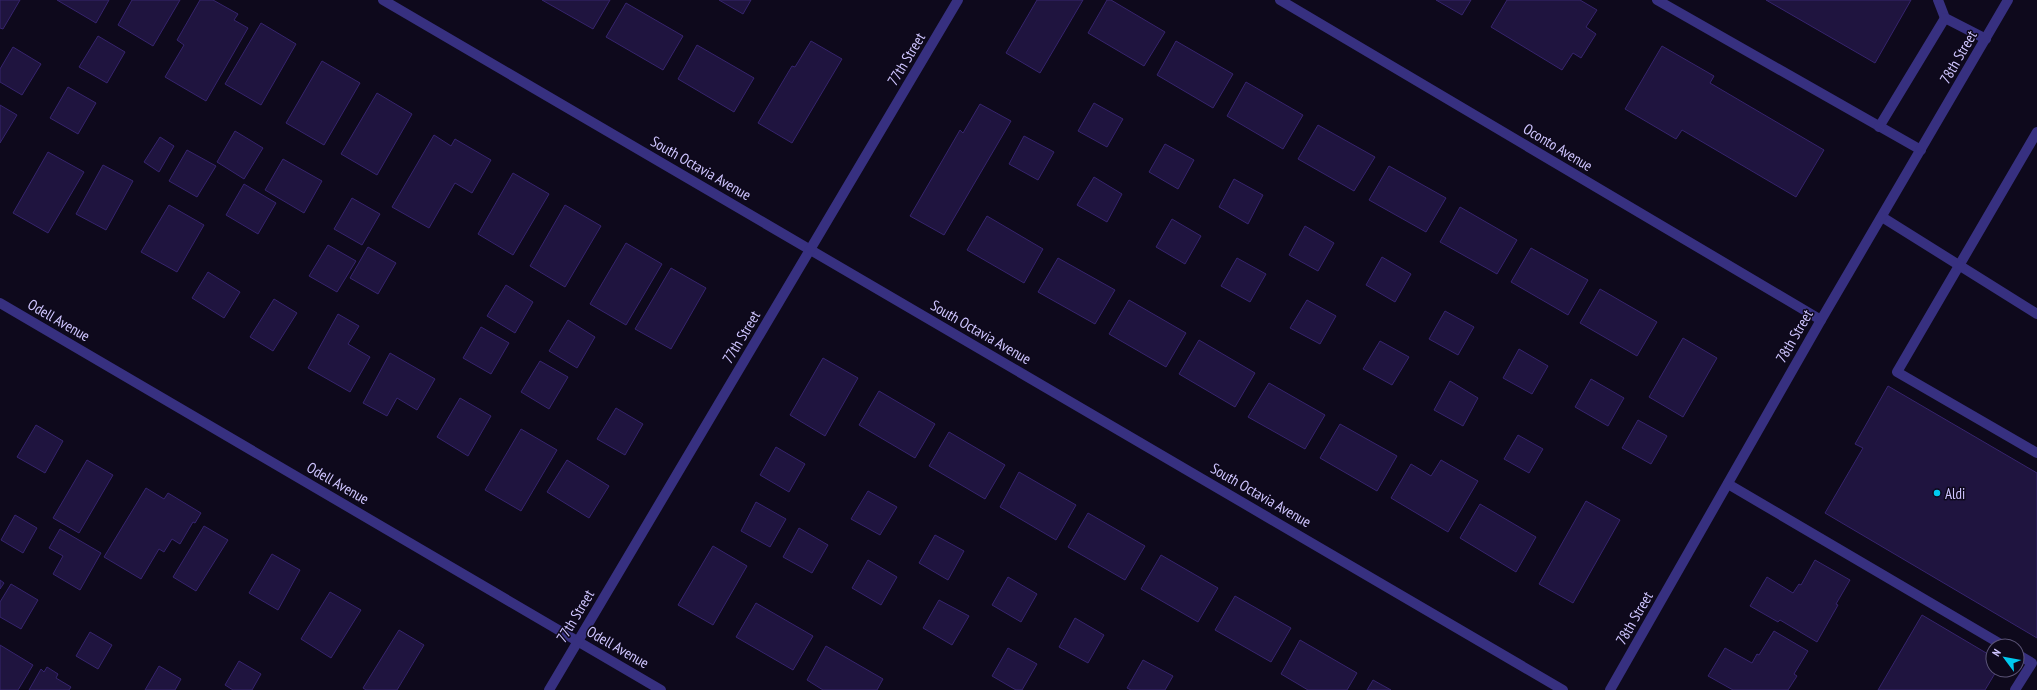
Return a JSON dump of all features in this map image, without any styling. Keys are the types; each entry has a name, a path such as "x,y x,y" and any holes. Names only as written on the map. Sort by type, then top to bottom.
{"street":[{"name":"South Octavia Avenue","path":"383,0 1563,690"},
{"name":"77th Street","path":"549,690 958,0"},
{"name":"Oconto Avenue","path":"1280,0 1821,320"},
{"path":"1658,0 1921,150"},
{"path":"1938,0 1940,1 1945,18 1986,39"},
{"name":"78th Street","path":"1610,690 1821,320 2008,0"},
{"path":"1879,127 1945,18"},
{"path":"2037,132 1896,372 2037,453"},
{"path":"1882,217 2037,314"},
{"name":"Odell Avenue","path":"0,303 661,690"},
{"path":"1728,484 1990,638"},
{"path":"2025,659 2032,663 2025,674"},
{"path":"2015,690 2023,678"}],"building":[{"path":"0,0 20,0 3,29 0,28"},
{"path":"57,0 109,0 96,23"},
{"path":"132,0 180,0 153,46 118,25"},
{"path":"200,0 213,0 238,14 234,20 248,28 206,101 165,77 184,45 177,40"},
{"path":"542,0 610,0 593,29"},
{"path":"719,0 751,0 743,14"},
{"path":"1037,0 1083,0 1040,73 1006,53"},
{"path":"1107,0 1111,0 1165,32 1144,66 1088,33"},
{"path":"1436,0 1471,0 1462,15"},
{"path":"1507,0 1580,0 1597,10 1586,27 1596,34 1581,58 1573,53 1562,70 1491,27"},
{"path":"1766,0 1911,0 1875,63"},
{"path":"626,3 683,36 663,70 606,37"},
{"path":"261,23 296,44 261,105 225,84"},
{"path":"98,36 125,52 107,83 79,67"},
{"path":"811,41 842,59 792,143 758,123 792,66 795,67"},
{"path":"1176,41 1233,74 1213,108 1157,75"},
{"path":"697,45 754,78 734,112 678,79"},
{"path":"1662,46 1714,76 1710,83 1824,150 1796,197 1682,130 1676,139 1625,109"},
{"path":"13,47 41,64 22,95 0,82 0,69"},
{"path":"322,61 360,83 324,145 286,123"},
{"path":"1246,82 1303,115 1283,149 1227,116"},
{"path":"68,87 96,103 78,134 50,118"},
{"path":"377,93 412,114 377,175 341,154"},
{"path":"1094,103 1123,119 1107,147 1078,131"},
{"path":"980,104 1011,121 944,235 910,216 960,130 963,133"},
{"path":"0,105 17,115 0,143"},
{"path":"1318,125 1375,157 1354,191 1298,159"},
{"path":"235,131 263,148 244,179 217,162"},
{"path":"434,135 451,146 455,139 491,160 472,193 455,183 429,228 392,207"},
{"path":"1024,136 1054,152 1038,180 1009,164"},
{"path":"160,137 174,146 159,172 144,162"},
{"path":"1165,144 1194,160 1178,189 1149,172"},
{"path":"187,150 216,166 197,197 169,181"},
{"path":"48,152 84,172 48,233 13,213"},
{"path":"283,159 322,181 304,213 265,190"},
{"path":"103,165 133,181 106,230 76,214"},
{"path":"1389,166 1446,198 1426,232 1369,200"},
{"path":"513,173 549,194 513,255 478,234"},
{"path":"1094,177 1122,194 1107,222 1077,205"},
{"path":"1234,179 1263,195 1248,224 1219,207"},
{"path":"244,184 276,203 258,234 226,215"},
{"path":"352,198 380,214 362,245 334,229"},
{"path":"169,205 204,225 177,272 141,252"},
{"path":"565,205 601,226 565,287 530,266"},
{"path":"1460,207 1517,240 1497,274 1440,242"},
{"path":"987,216 1043,249 1024,283 967,250"},
{"path":"1172,219 1201,236 1185,264 1156,247"},
{"path":"1305,226 1334,243 1318,271 1289,255"},
{"path":"626,243 662,264 626,325 590,304"},
{"path":"328,245 356,261 337,292 309,276"},
{"path":"368,247 396,263 378,294 350,278"},
{"path":"1531,248 1588,280 1568,315 1511,282"},
{"path":"1382,257 1411,274 1395,302 1366,285"},
{"path":"1058,258 1115,290 1095,324 1038,292"},
{"path":"1237,258 1266,274 1250,302 1221,286"},
{"path":"671,268 706,288 671,349 635,329"},
{"path":"208,272 240,292 224,318 192,298"},
{"path":"506,285 533,302 515,333 487,316"},
{"path":"1600,289 1657,322 1637,356 1580,323"},
{"path":"274,299 297,313 273,351 250,337"},
{"path":"1129,300 1186,333 1166,367 1109,334"},
{"path":"1307,300 1336,316 1320,344 1290,328"},
{"path":"1445,311 1474,327 1458,355 1429,339"},
{"path":"338,314 359,326 348,344 370,357 350,392 308,368"},
{"path":"568,320 595,337 577,368 549,351"},
{"path":"481,327 509,343 491,374 463,358"},
{"path":"1683,338 1717,358 1683,417 1649,397"},
{"path":"1199,340 1255,373 1235,407 1179,374"},
{"path":"1380,341 1409,357 1392,385 1363,369"},
{"path":"1519,349 1548,366 1532,394 1503,378"},
{"path":"390,353 435,379 417,410 397,398 387,416 363,403"},
{"path":"823,358 858,378 825,436 790,415"},
{"path":"540,361 568,377 549,409 521,392"},
{"path":"1591,379 1624,398 1608,426 1575,407"},
{"path":"1450,381 1478,398 1463,426 1434,410"},
{"path":"1269,383 1325,415 1305,449 1248,417"},
{"name":"Aldi","path":"1888,386 2037,473 2037,638 1825,513 1863,448 1855,444"},
{"path":"879,391 935,424 915,458 859,425"},
{"path":"460,398 491,416 468,456 437,437"},
{"path":"616,408 643,424 625,455 597,439"},
{"path":"1638,420 1667,436 1651,464 1622,448"},
{"path":"1340,424 1397,456 1377,491 1320,458"},
{"path":"36,425 63,441 45,473 17,457"},
{"path":"521,429 557,450 521,511 485,490"},
{"path":"949,432 1005,465 985,499 929,466"},
{"path":"1518,435 1543,449 1529,473 1504,459"},
{"path":"776,447 805,464 789,492 760,475"},
{"path":"87,460 113,475 79,533 53,518"},
{"path":"567,460 609,486 589,518 547,492"},
{"path":"1441,460 1478,481 1448,532 1391,498 1411,464 1431,476"},
{"path":"1019,472 1076,505 1056,540 1000,507"},
{"path":"146,488 164,499 168,493 201,513 195,523 193,522 180,544 172,539 164,552 159,549 141,579 104,557"},
{"path":"868,491 897,507 880,535 851,519"},
{"path":"1586,501 1620,520 1573,603 1539,584"},
{"path":"756,502 786,519 770,547 741,531"},
{"path":"1480,504 1536,537 1516,572 1460,538"},
{"path":"1088,513 1145,546 1125,580 1068,547"},
{"path":"15,515 37,528 23,553 1,540"},
{"path":"204,526 228,540 196,591 173,577"},
{"path":"799,528 828,545 812,573 783,557"},
{"path":"60,529 101,553 80,590 53,574 63,556 49,548"},
{"path":"935,535 964,551 948,580 919,563"},
{"path":"713,546 747,566 713,625 678,605"},
{"path":"272,554 300,570 278,610 249,593"},
{"path":"1161,555 1218,588 1198,622 1141,589"},
{"path":"868,560 897,577 881,605 852,588"},
{"path":"1815,560 1850,580 1817,642 1780,620 1778,622 1750,606 1767,577 1793,593 1799,584 1801,585"},
{"path":"1008,577 1037,594 1021,622 992,605"},
{"path":"0,580 4,583 0,589"},
{"path":"11,584 38,600 21,629 0,617 0,602"},
{"path":"330,592 361,610 331,658 301,639"},
{"path":"1235,596 1291,628 1271,662 1215,630"},
{"path":"939,600 969,616 952,645 923,628"},
{"path":"756,603 813,636 793,670 736,637"},
{"path":"1922,615 1985,652 1985,678 1992,678 1985,690 1878,690"},
{"path":"1075,618 1104,635 1088,663 1059,647"},
{"path":"399,630 424,645 397,690 366,690 363,688"},
{"path":"1774,631 1808,651 1794,674 1797,676 1788,690 1733,690 1708,676 1725,648 1752,663 1757,654 1759,655"},
{"path":"90,632 112,645 98,669 76,656"},
{"path":"1300,640 1357,673 1347,690 1308,690 1281,674"},
{"path":"0,645 33,665 18,690 0,690"},
{"path":"826,646 883,679 877,690 823,690 807,680"},
{"path":"1008,648 1037,664 1022,690 1016,690 992,676"},
{"path":"1143,660 1173,676 1165,690 1131,690 1127,688"},
{"path":"239,661 261,674 252,690 233,690 225,685"},
{"path":"159,666 181,679 175,690 145,690"},
{"path":"47,667 58,674 56,678 71,687 69,690 29,690 41,669 44,672"},
{"path":"1373,680 1391,690 1367,690"}],"place":[{"name":"Aldi","path":"1937,493"}]}
